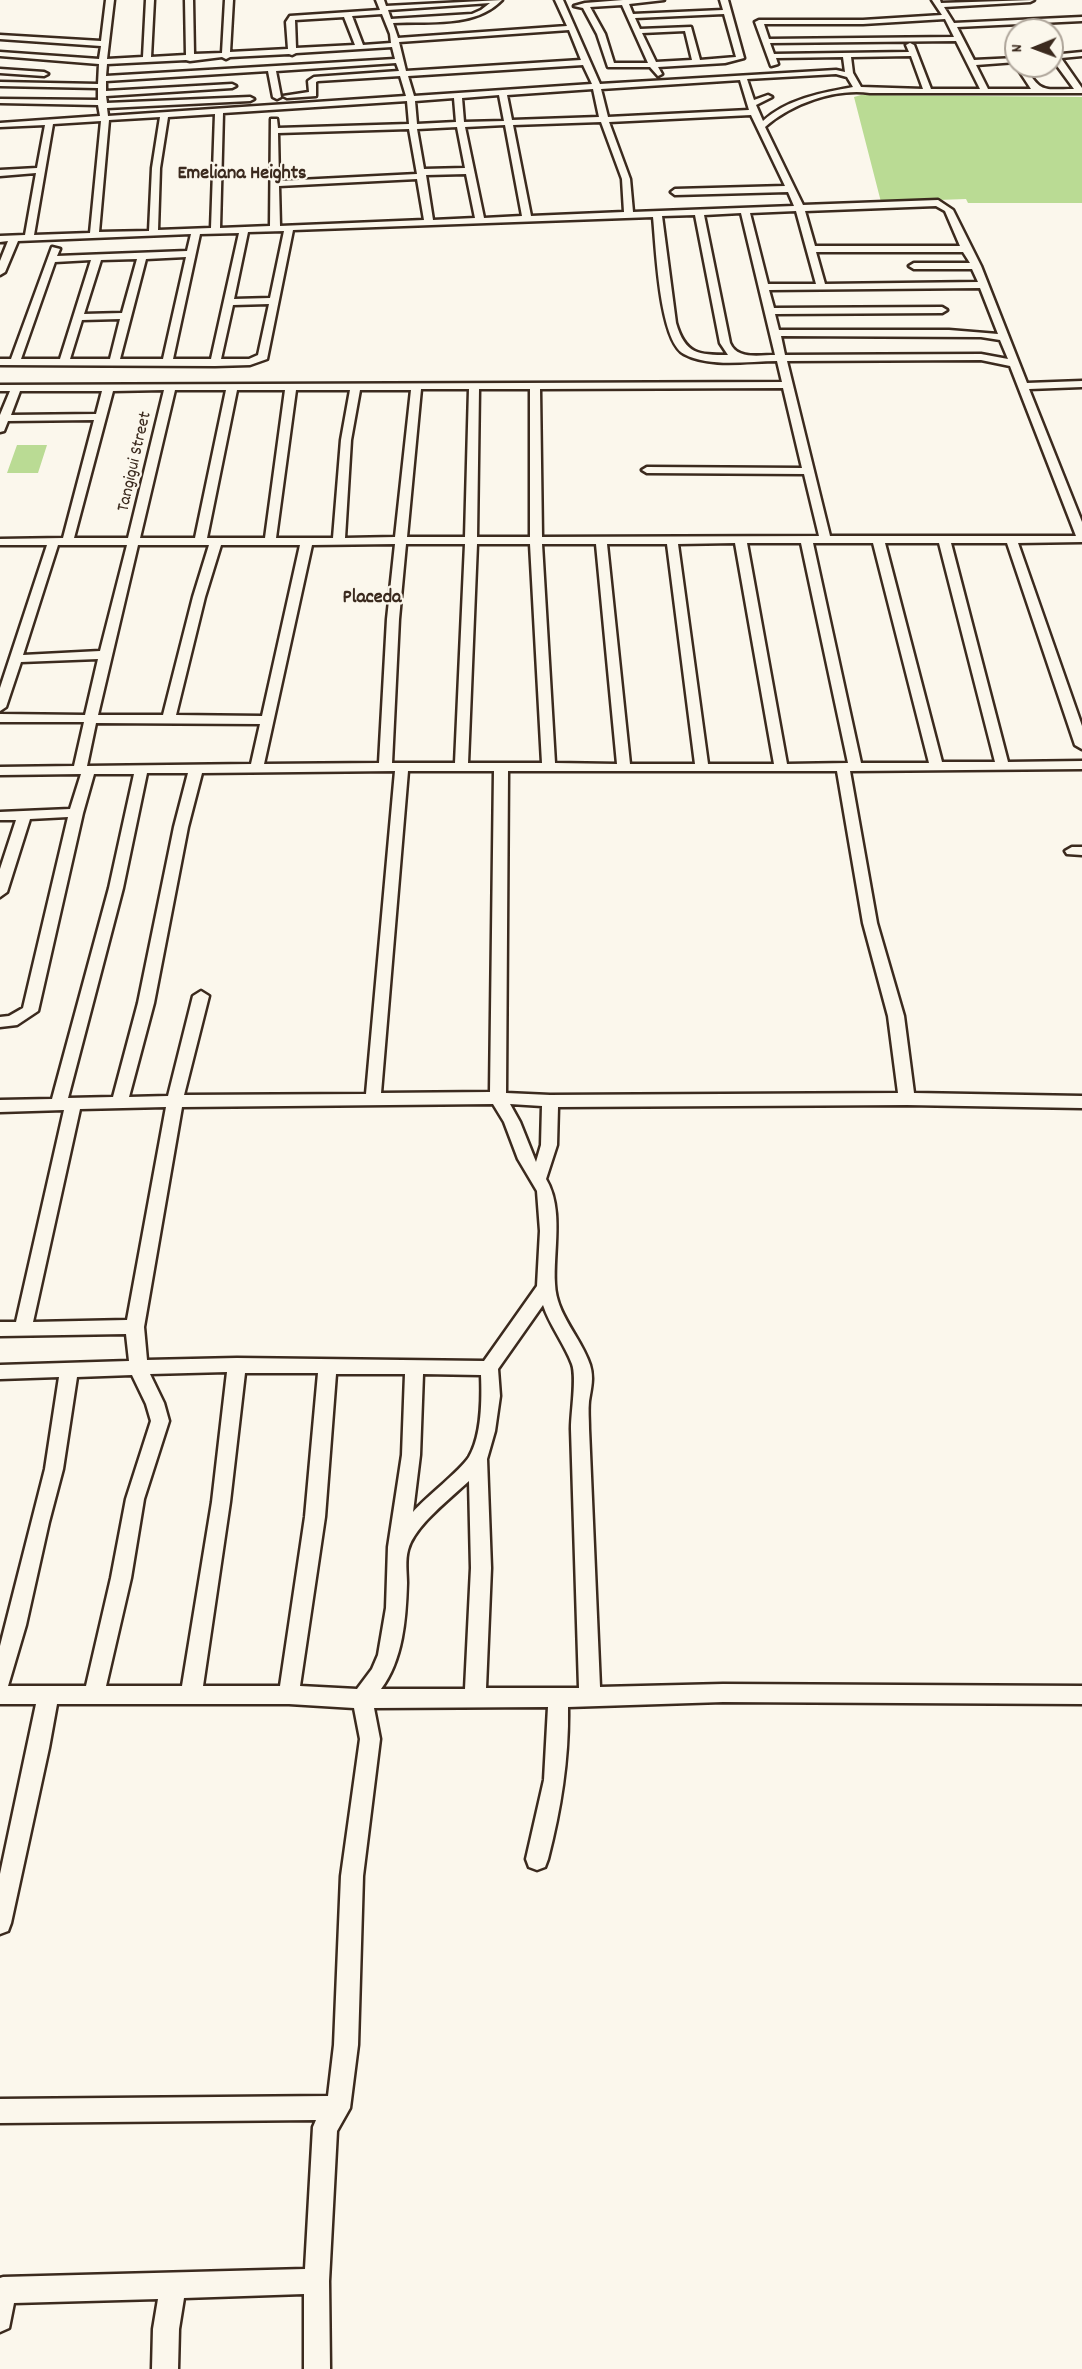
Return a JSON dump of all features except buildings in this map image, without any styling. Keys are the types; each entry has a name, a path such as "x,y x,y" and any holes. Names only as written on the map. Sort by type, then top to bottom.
{"street":[{"path":"94,236 105,119 102,96 110,0"},
{"path":"147,61 150,0"},
{"path":"189,0 190,59"},
{"path":"226,57 228,0"},
{"path":"292,53 291,20 385,10 488,3 498,0"},
{"path":"629,214 626,179 604,119 597,87 560,3 585,5 660,0"},
{"path":"585,5 601,34 611,66 653,65 740,58 725,12 724,0"},
{"path":"937,2 1030,0"},
{"path":"624,2 663,83"},
{"path":"937,2 959,39 985,92"},
{"path":"385,10 473,16 484,12 488,3"},
{"path":"385,10 411,100 413,127 429,222"},
{"path":"630,16 725,12"},
{"path":"347,14 360,48"},
{"path":"914,54 847,55 772,60 759,22 1082,19"},
{"path":"0,54 104,62 147,61 360,48 571,28"},
{"path":"636,31 688,29 697,63"},
{"path":"0,38 106,44"},
{"path":"908,39 928,91"},
{"path":"765,41 959,39"},
{"path":"1064,56 1082,54"},
{"path":"847,55 848,75 858,89"},
{"path":"45,111 102,96 229,72 399,61"},
{"path":"971,63 1004,61"},
{"path":"267,98 310,95 314,92 312,81 317,79 586,62"},
{"path":"272,69 277,97"},
{"path":"1064,70 1081,91"},
{"path":"0,71 56,74"},
{"path":"229,72 237,100"},
{"path":"0,125 836,72 848,75"},
{"path":"63,85 66,75"},
{"path":"743,78 753,108 800,207 821,286"},
{"path":"1028,78 1040,91"},
{"path":"0,84 63,85 102,96 237,100 257,98"},
{"path":"0,101 232,86"},
{"path":"762,126 772,115 786,109 831,93 858,89 985,92 1081,91"},
{"path":"503,94 527,218"},
{"path":"458,96 460,124 480,220"},
{"path":"275,131 604,119 753,108 768,97"},
{"path":"273,109 275,228"},
{"path":"215,231 219,112"},
{"path":"153,233 156,168 164,116"},
{"path":"29,238 49,123"},
{"path":"0,173 40,170"},
{"path":"276,184 469,171"},
{"path":"675,192 790,189"},
{"path":"0,240 938,203 949,210 976,266 1082,537 0,542"},
{"path":"745,210 825,539"},
{"path":"699,212 725,343 728,350 739,358"},
{"path":"657,213 666,295 679,345 687,352 698,356 739,358 981,357 1014,364"},
{"path":"0,362 215,363 250,362 263,357 289,228"},
{"path":"215,363 244,230"},
{"path":"167,362 196,231"},
{"path":"15,362 59,237"},
{"path":"0,272 14,239"},
{"path":"811,249 966,249"},
{"path":"52,260 190,254"},
{"path":"114,362 142,256"},
{"path":"64,362 97,257"},
{"path":"914,266 976,266"},
{"path":"764,287 984,285"},
{"path":"230,302 275,301"},
{"path":"770,311 942,310"},
{"path":"79,317 126,316"},
{"path":"775,333 960,333 1005,338"},
{"path":"1023,386 1082,384"},
{"path":"0,388 787,385"},
{"path":"535,386 538,511 536,541 549,767"},
{"path":"270,541 291,387"},
{"path":"461,768 471,541 474,387"},
{"path":"16,388 2,424 100,417"},
{"path":"68,541 108,388"},
{"path":"200,542 232,388"},
{"path":"339,540 346,440 355,388"},
{"path":"385,767 393,619 416,388"},
{"name":"Tangigui Street","path":"0,1022 12,1021 30,1011 76,813 90,720 104,655 135,542 170,389"},
{"path":"647,470 808,471"},
{"path":"1011,538 1082,745"},
{"path":"601,539 624,768"},
{"path":"672,539 702,768"},
{"path":"740,539 780,768"},
{"path":"806,539 849,767 870,923 896,1016 907,1099"},
{"path":"878,539 936,765"},
{"path":"944,539 1002,765"},
{"path":"257,768 307,540"},
{"path":"0,707 54,541"},
{"path":"168,720 199,597 216,542"},
{"path":"15,659 104,655"},
{"path":"0,718 269,720"},
{"path":"0,771 385,767 780,768 1082,765"},
{"path":"373,1099 402,767"},
{"path":"501,768 498,1098 512,1122 526,1159 540,1178 545,1191 547,1209 546,1287 558,1323 581,1364 584,1381 580,1402 579,1429 590,1697"},
{"path":"119,1104 146,1003 181,827 196,769"},
{"path":"23,1329 65,1105 141,770"},
{"path":"0,816 76,813"},
{"path":"0,892 24,815"},
{"path":"93,1695 121,1578 135,1498 160,1421 155,1403 143,1382 135,1345 135,1327 186,1047 201,996"},
{"path":"0,1106 176,1101 498,1098 550,1101 907,1099 1082,1102"},
{"path":"540,1178 549,1145 550,1101"},
{"path":"475,1697 482,1568 478,1459 486,1431 491,1396 489,1368 546,1287"},
{"path":"0,1329 135,1327"},
{"path":"0,1372 139,1366 237,1365 489,1368"},
{"path":"191,1695 221,1502 237,1365"},
{"path":"289,1695 315,1517 328,1366"},
{"path":"317,2369 317,2282 325,2127 338,2108 346,2045 352,1876 370,1739 362,1699 380,1675 388,1655 396,1608 398,1547 411,1455 414,1366"},
{"path":"0,1680 16,1625 39,1522 54,1469 69,1370"},
{"path":"398,1547 413,1524 478,1459"},
{"path":"0,1695 289,1695 362,1699 558,1698 723,1693 1082,1695"},
{"path":"0,1923 37,1759 48,1694"},
{"path":"537,1859 555,1790 559,1741 558,1698"},
{"path":"0,2111 338,2108"},
{"path":"0,2319 2,2290 317,2282"},
{"path":"165,2369 166,2329 172,2286"}],"green space":[{"path":"861,95 1082,97 1082,203 968,203 966,199 881,202 854,97"},
{"path":"17,445 47,445 38,473 7,473"}],"district":[{"name":"Emeliana Heights","path":"242,175"},
{"name":"Placeda","path":"372,599"}]}
